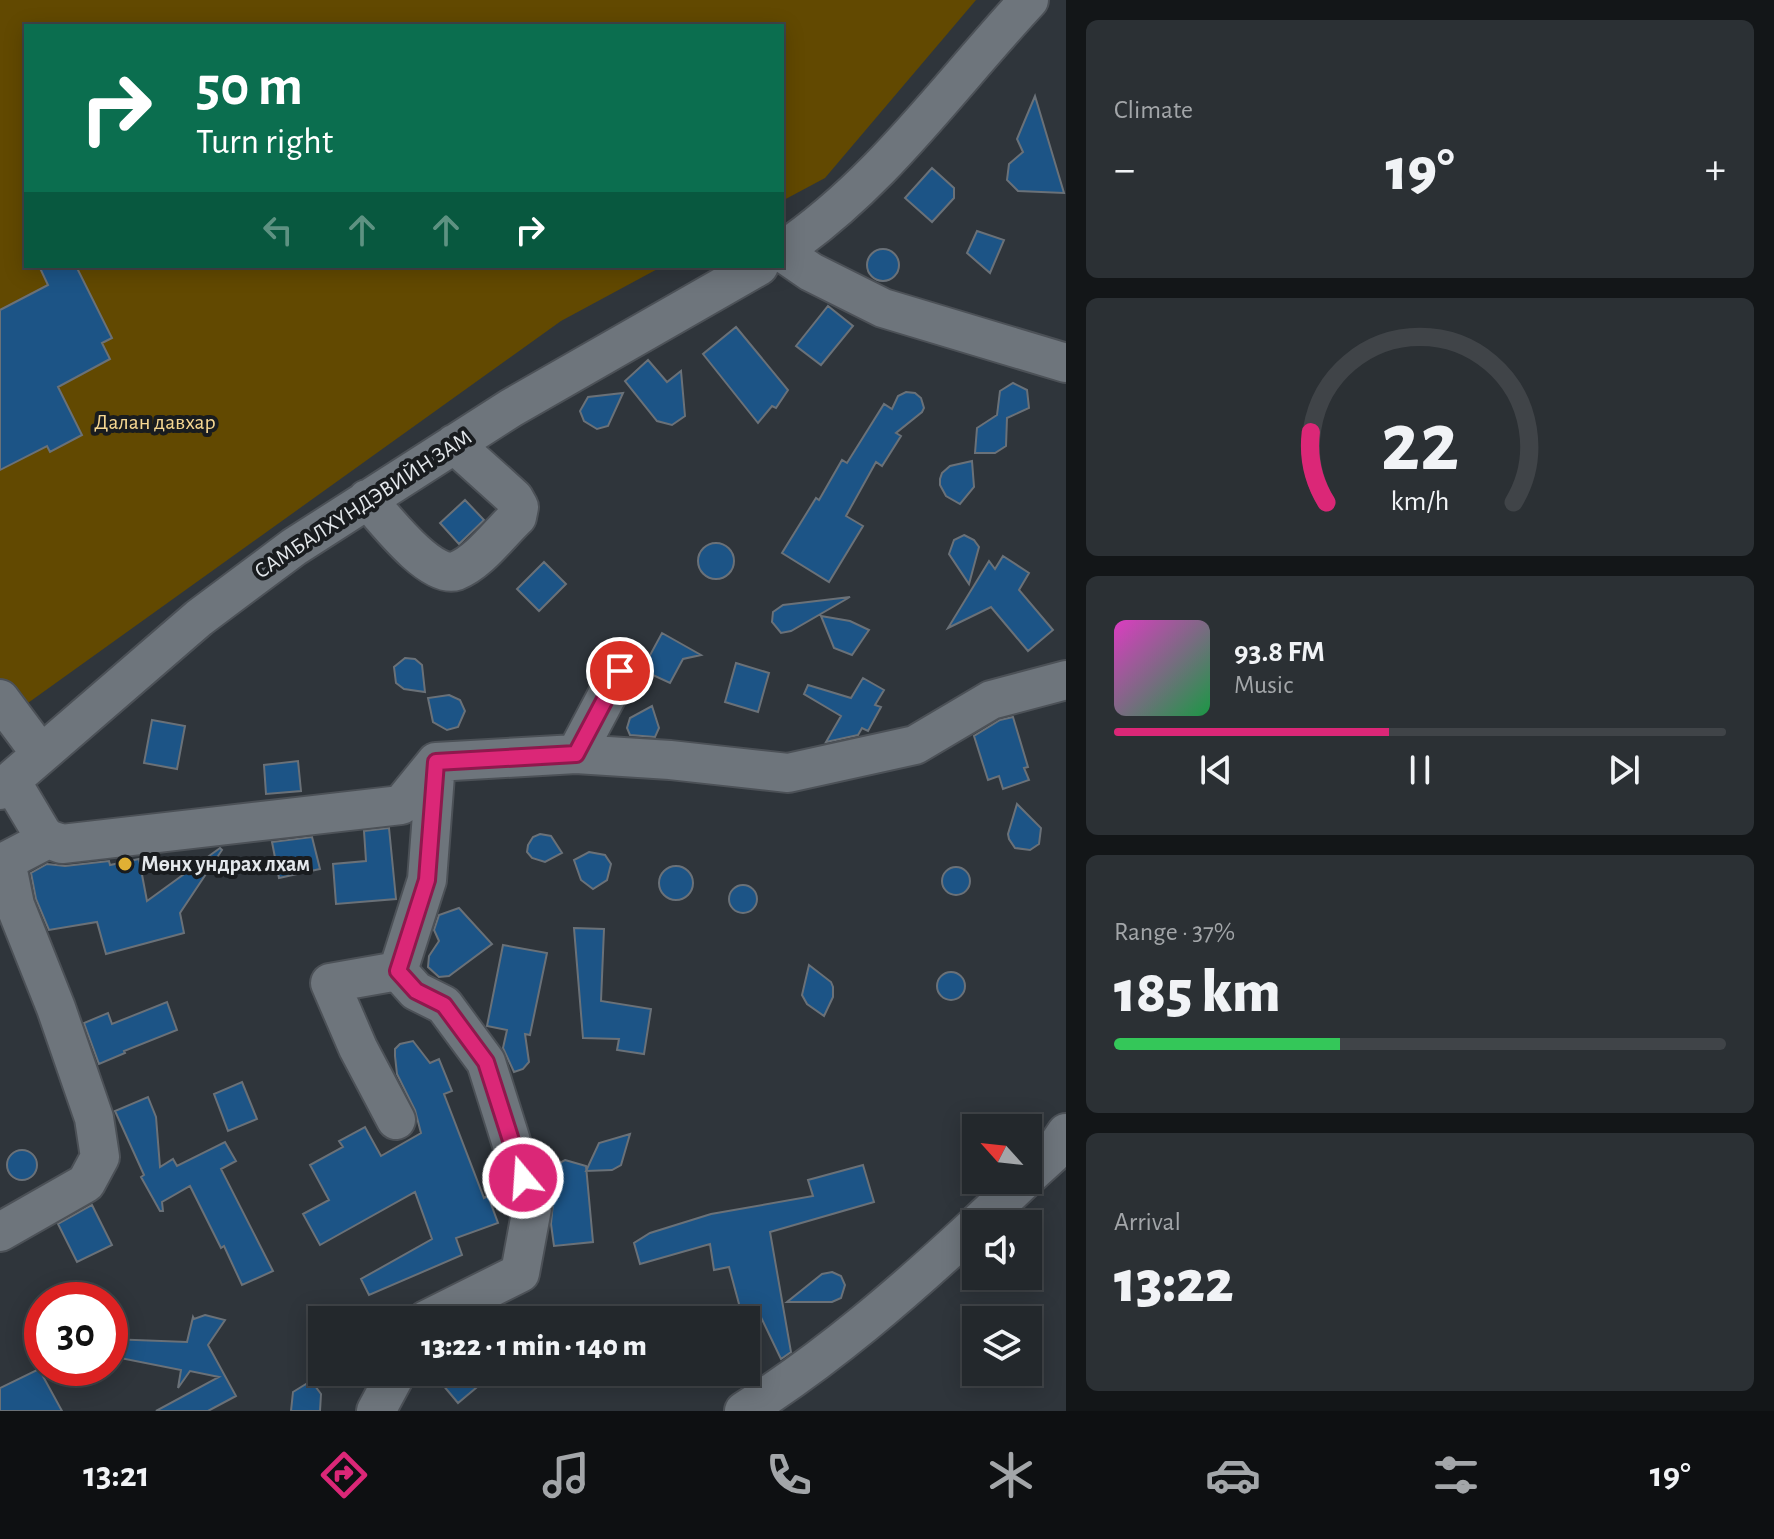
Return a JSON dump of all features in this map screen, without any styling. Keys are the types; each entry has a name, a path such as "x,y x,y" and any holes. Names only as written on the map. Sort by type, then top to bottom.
{"street":[{"path":"784,251 860,189 1029,0"},
{"path":"784,253 811,272 883,308 1066,363"},
{"name":"САМБАЛХҮНДЭВИЙН ЗАМ","path":"6,785 145,663 246,581 367,499 523,401 756,268"},
{"path":"367,499 424,561 443,572 454,572 470,563 517,517 519,507 514,498 454,444"},
{"path":"576,754 620,671"},
{"path":"6,785 48,839 62,844 401,805 436,762 576,754 670,760 788,773 915,745 991,700 1066,680"},
{"path":"0,699 41,754"},
{"path":"398,971 427,880 436,762"},
{"path":"0,1232 86,1183 100,1157 94,1118 56,1008 15,905 6,861 48,839"},
{"path":"396,1120 358,1048 330,983 398,971"},
{"path":"398,971 416,991 444,1005 486,1062 532,1208 520,1273 454,1306"},
{"path":"1042,1163 1066,1133"},
{"path":"991,1210 1009,1194"},
{"path":"744,1411 791,1381 922,1275 962,1237"},
{"path":"376,1411 389,1386"}],"green space":[{"name":"Далан давхар","path":"0,0 976,0 825,178 784,200 784,24 24,24 24,268 659,268 561,321 0,723"}],"building":[{"path":"1035,96 1064,193 1018,191 1007,180 1009,164 1023,152 1017,139"},
{"path":"932,168 954,188 954,198 932,222 905,198"},
{"path":"977,231 1004,240 990,273 967,253"},
{"path":"883,249 895,253 899,265 895,277 883,281 871,277 867,265 871,253"},
{"path":"40,268 77,268 112,338 102,343 110,359 58,387 82,435 50,452 47,446 0,470 0,310 48,285"},
{"path":"828,306 853,326 821,365 796,346"},
{"path":"736,327 788,390 776,408 772,406 758,423 703,354"},
{"path":"648,360 667,382 681,371 685,416 672,425 657,421 625,381"},
{"path":"1013,383 1027,390 1029,408 1007,418 1006,446 995,453 975,453 977,428 997,415 1000,391"},
{"path":"906,392 915,393 921,398 924,408 896,433 901,436 882,466 876,462 846,516 863,526 829,582 782,553 842,460 847,463 884,404 892,409 898,396"},
{"path":"623,393 608,426 597,429 584,421 580,411 588,397"},
{"path":"972,461 974,487 960,504 946,496 940,479 950,466"},
{"path":"465,500 484,520 459,544 440,523"},
{"path":"964,535 979,547 969,584 949,554 954,540"},
{"path":"716,543 729,548 734,561 729,574 716,579 703,574 698,561 703,548"},
{"path":"1003,556 1029,573 1019,590 1053,630 1028,651 991,607 948,628 989,561 995,569"},
{"path":"544,562 566,584 539,611 517,589"},
{"path":"850,597 791,631 781,633 772,622 773,612 783,605"},
{"path":"821,616 850,621 869,630 852,655 834,648"},
{"path":"662,633 701,655 683,659 670,683 642,670"},
{"path":"405,658 415,659 422,665 425,692 404,689 396,683 394,667"},
{"path":"736,663 769,673 758,712 725,702"},
{"path":"863,678 884,690 875,705 881,707 868,731 862,728 858,735 826,742 841,716 804,694 808,685 851,698"},
{"path":"449,695 460,700 465,711 458,727 447,730 433,722 428,698"},
{"path":"652,706 659,728 655,737 630,735 627,728 630,718"},
{"path":"1013,717 1029,780 1003,789 999,776 988,780 974,736 1000,720"},
{"path":"152,720 185,726 177,769 144,763"},
{"path":"298,761 301,791 266,794 264,765"},
{"path":"1017,804 1041,828 1039,844 1030,850 1015,848 1009,839"},
{"path":"389,828 396,899 336,904 333,864 366,861 364,831"},
{"path":"540,834 551,836 562,853 545,862 532,858 527,852 528,845 533,837"},
{"path":"312,837 320,869 279,878 272,842"},
{"path":"220,848 222,850 180,913 184,933 106,954 97,922 49,930 36,899 31,873 47,864 65,866 109,861 110,865 139,859 147,901"},
{"path":"589,852 605,855 611,864 607,880 593,889 581,880 574,860"},
{"path":"676,866 688,871 693,883 688,895 676,900 664,895 659,883 664,871"},
{"path":"956,867 966,871 970,881 966,891 956,895 946,891 942,881 946,871"},
{"path":"743,885 753,889 757,899 753,909 743,913 733,909 729,899 733,889"},
{"path":"459,908 492,944 449,976 439,977 428,967 429,956 439,941 434,930 439,915"},
{"path":"574,928 604,929 601,1001 651,1009 644,1054 617,1050 619,1039 583,1038"},
{"path":"503,945 547,953 530,1035 525,1034 529,1062 523,1069 514,1072 503,1048 507,1030 487,1026"},
{"path":"809,965 833,987 833,997 824,1016 807,1004 802,995"},
{"path":"951,972 961,976 965,986 961,996 951,1000 941,996 937,986 941,976"},
{"path":"167,1002 177,1030 99,1064 84,1023 108,1013 112,1024"},
{"path":"413,1041 430,1063 439,1059 452,1091 444,1094 484,1198 488,1196 498,1223 456,1238 462,1255 369,1295 361,1279 432,1239 415,1192 320,1245 303,1214 329,1200 310,1165 343,1147 339,1141 365,1127 381,1156 421,1133 415,1110 397,1074 395,1056 395,1049 400,1044"},
{"path":"242,1082 257,1119 228,1131 214,1094"},
{"path":"148,1097 156,1117 160,1167 173,1159 177,1166 225,1142 236,1161 221,1169 273,1271 242,1285 190,1186 162,1202 163,1211 160,1211 141,1177 144,1175 115,1111"},
{"path":"630,1134 621,1165 612,1170 586,1171 599,1143"},
{"path":"22,1150 28,1151 36,1159 36,1171 28,1179 22,1180 16,1179 8,1171 7,1165 8,1159 16,1151"},
{"path":"565,1160 586,1166 593,1242 554,1246 551,1224 553,1202 548,1184 552,1167"},
{"path":"863,1165 874,1202 770,1232 791,1352 781,1359 760,1315 760,1306 740,1306 729,1267 714,1270 710,1244 640,1264 634,1243 650,1233 711,1214 813,1196 808,1180"},
{"path":"92,1205 112,1245 77,1262 58,1224"},
{"path":"832,1272 841,1276 845,1285 841,1298 832,1302 787,1302 822,1274"},
{"path":"205,1315 225,1320 208,1345 236,1396 208,1411 156,1411 219,1377 190,1371 178,1388 181,1370 128,1360 128,1340 187,1342 194,1319"},
{"path":"24,1376 24,1386 48,1386 62,1411 0,1411 0,1388"},
{"path":"306,1384 315,1386 321,1394 320,1411 291,1411 293,1392"},
{"path":"444,1386 478,1386 458,1403"}],"place":[{"name":"Мөнх ундрах лхам","path":"125,864"}],"route":[{"path":"523,1178 486,1062 444,1005 416,991 398,971 427,880 436,762 576,754 620,671"}]}
